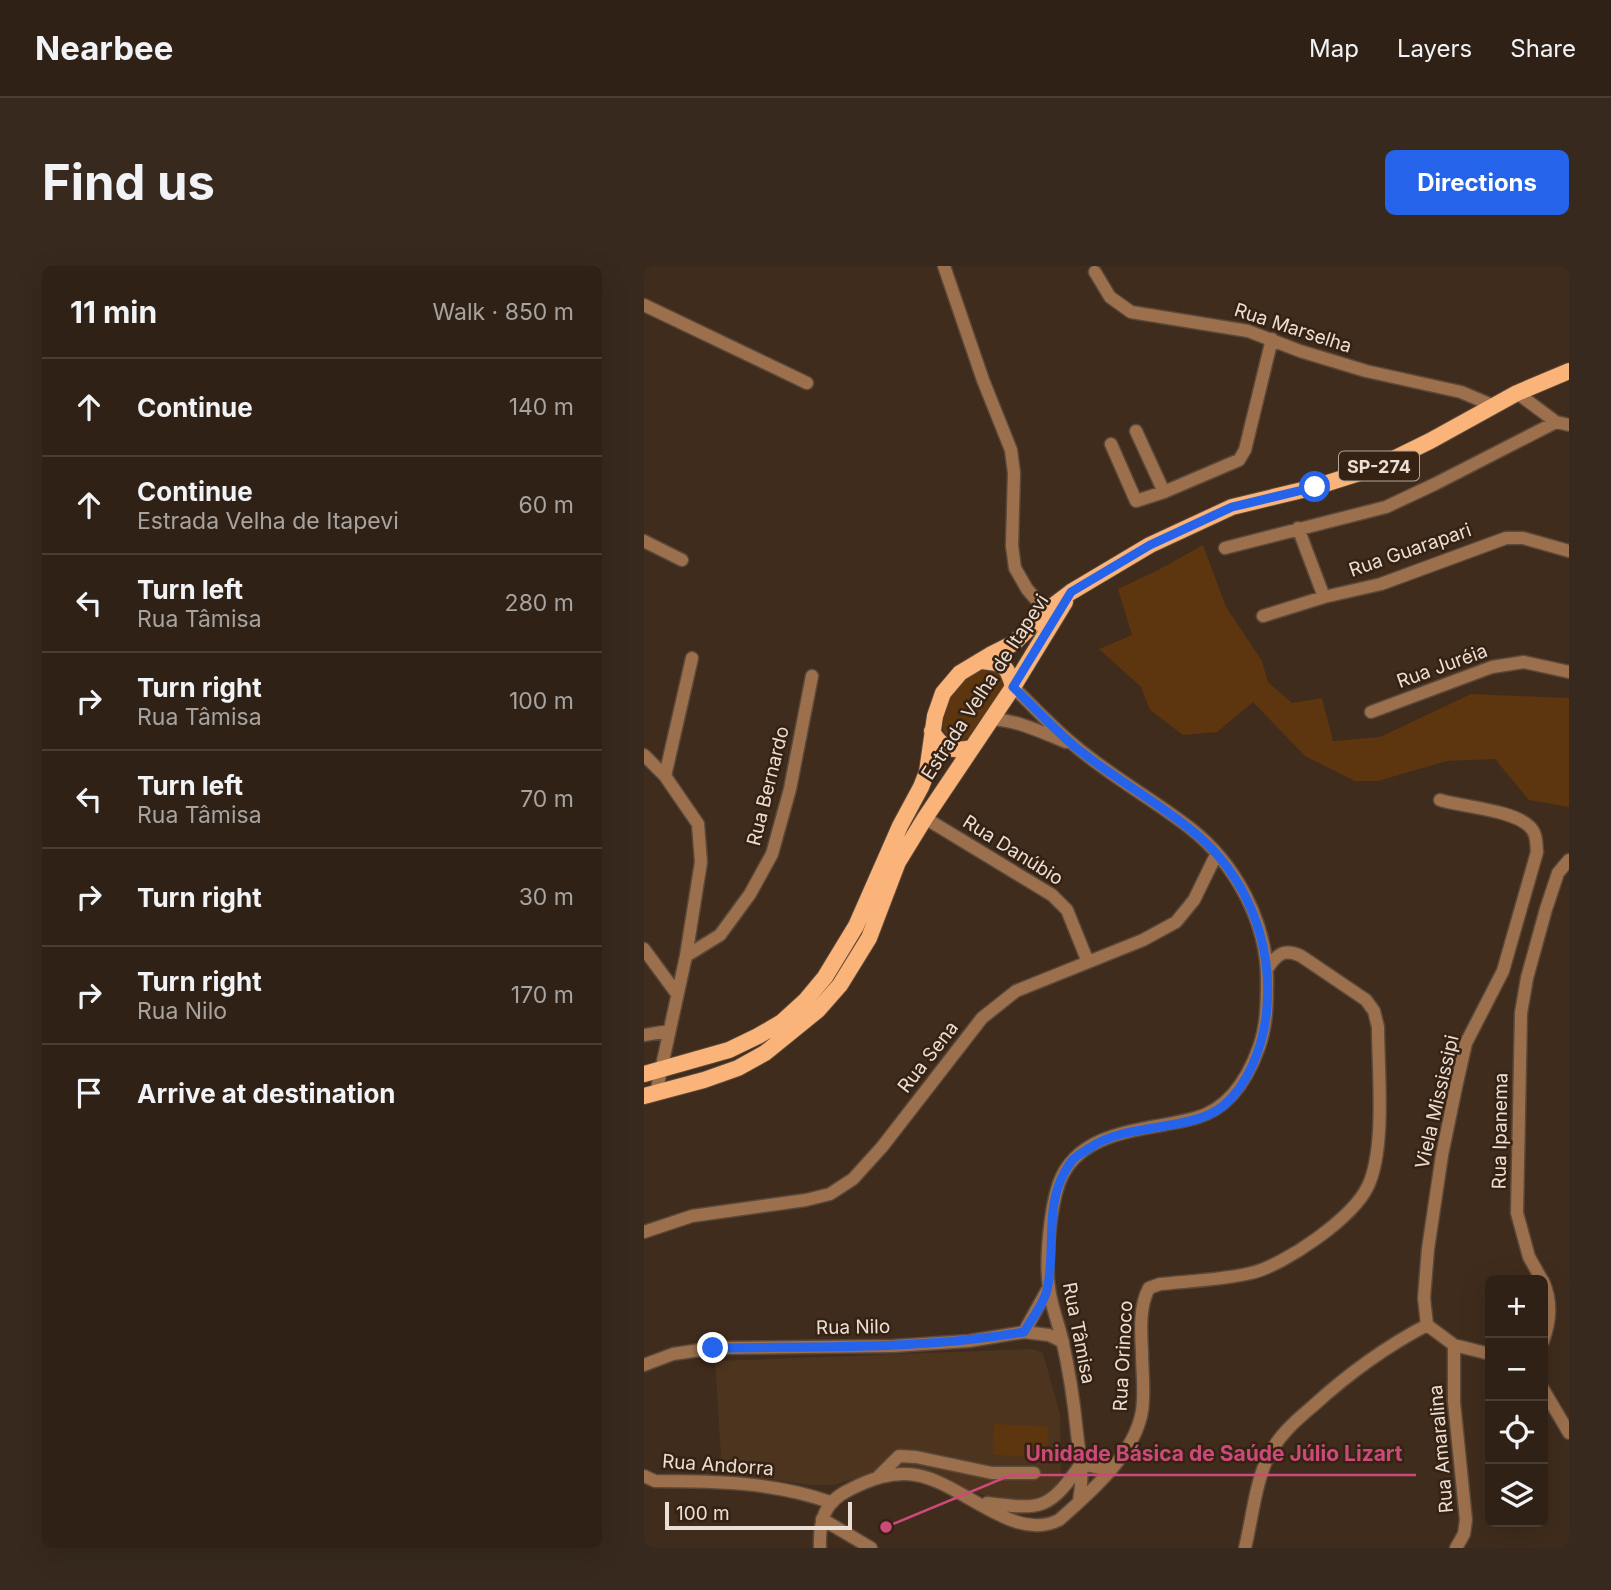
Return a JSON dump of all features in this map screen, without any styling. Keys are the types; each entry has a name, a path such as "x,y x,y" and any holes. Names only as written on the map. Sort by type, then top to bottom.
{"main road":[{"name":"SP-274","path":"1071,592 1150,545 1232,507 1315,487 1375,468 1517,393 1569,371"},
{"name":"Estrada Velha de Itapevi","path":"644,1074 729,1050 758,1037 782,1022 804,1001 825,977 856,926 900,826 921,787 927,772 932,732 943,693 960,673 1014,643 1046,611 1071,592"},
{"name":"Estrada Velha de Itapevi","path":"650,1094 738,1068 765,1053 818,1010 840,985 869,938 898,862 1013,687 1071,592"},
{"path":"980,661 1004,666 1009,672 1013,687"},
{"path":"932,732 937,741 948,749 971,748"}],"street":[{"path":"944,266 983,380 1011,450 1014,473 1012,547 1015,568 1027,589 1046,611"},
{"name":"Rua Marselha","path":"1095,272 1110,297 1131,312 1248,331 1334,362 1461,392 1494,406"},
{"path":"644,305 807,383"},
{"path":"1111,444 1136,501 1239,460 1245,450 1272,339"},
{"path":"1517,393 1563,423"},
{"path":"1225,548 1386,507 1563,423"},
{"path":"1136,431 1164,492"},
{"path":"1298,528 1324,597"},
{"name":"Rua Guarapari","path":"1263,616 1324,597 1381,584 1506,538 1523,538 1569,551"},
{"path":"644,541 682,560"},
{"path":"665,776 692,658"},
{"name":"Rua Juréia","path":"1371,712 1492,667 1524,662 1569,672"},
{"name":"Rua Bernardo","path":"686,956 720,935 750,894 772,854 790,789 813,676"},
{"name":"Rua Tâmisa","path":"1013,687 1074,746 1193,831 1216,855 1250,902 1265,946 1267,969 1267,1007 1263,1036 1253,1065 1222,1107 1198,1118 1126,1131 1099,1141 1072,1160 1060,1181 1052,1212 1048,1287 1063,1342 1083,1477 1079,1502"},
{"name":"Rua Tâmisa","path":"990,719 1024,725 1074,746"},
{"path":"644,755 665,776 698,824 701,862 686,956 662,1069 650,1094"},
{"name":"Viela Mississipi","path":"1427,1325 1424,1298 1428,1249 1442,1155 1466,1043 1503,971 1537,852 1536,836 1530,827 1518,819 1440,800"},
{"name":"Rua Danúbio","path":"925,818 1052,895 1067,910 1088,962"},
{"name":"Rua Sena","path":"644,1232 692,1216 806,1200 830,1194 853,1179 882,1147 982,1018 1016,991 1143,940 1176,922 1194,900 1216,855"},
{"name":"Rua Ipanema","path":"1540,1275 1529,1257 1517,1213 1521,1013 1527,978 1556,880 1569,860"},
{"path":"644,949 677,994"},
{"name":"Rua Orinoco","path":"830,1502 879,1476 916,1475 937,1482 1025,1526 1049,1525 1059,1520 1125,1453 1136,1433 1142,1410 1141,1326 1144,1302 1149,1289 1160,1284 1253,1273 1302,1249 1348,1213 1368,1186 1374,1167 1378,1134 1378,1027 1374,1011 1366,1000 1292,952 1275,956 1267,969"},
{"path":"644,1035 669,1031"},
{"path":"1024,1332 1048,1287"},
{"name":"Rua Ipanema","path":"1548,1292 1548,1326"},
{"path":"1245,1548 1265,1465 1277,1442 1292,1424 1344,1377 1387,1346 1427,1325 1454,1345 1485,1353"},
{"name":"Rua Nilo","path":"644,1365 673,1353 713,1348 893,1346 969,1341 1024,1332 1049,1335 1063,1342"},
{"name":"Rua Amaralina","path":"1454,1345 1454,1402 1466,1520 1464,1534 1456,1548"},
{"path":"1548,1397 1569,1433"},
{"path":"879,1476 899,1456 992,1473 1034,1473"},
{"path":"977,1502 1029,1507 1044,1504 1056,1497 1081,1464 1100,1468 1112,1467"},
{"name":"Rua Andorra","path":"648,1480 747,1483 798,1492 830,1502"},
{"path":"820,1548 822,1519 830,1502"},
{"path":"822,1519 871,1548"}],"shaded area":[{"path":"1203,545 1226,607 1262,661 1268,682 1292,703 1322,698 1333,741 1380,737 1471,694 1569,698 1569,807 1529,800 1495,759 1447,761 1378,781 1355,781 1305,756 1253,702 1217,732 1183,735 1150,710 1141,687 1099,649 1132,635 1118,589"},
{"path":"984,665 994,666 1006,682 971,736 960,742 947,736 943,730 946,708 959,684"},
{"path":"1033,1349 1043,1353 1060,1414 1061,1482 1047,1497 1021,1501 995,1499 925,1474 896,1467 832,1485 810,1485 722,1472 715,1361"},
{"path":"994,1424 1048,1426 1047,1458 993,1455"}],"place":[{"name":"Unidade Básica de Saúde Júlio Lizart","path":"886,1527"}],"route":[{"path":"713,1348 893,1346 969,1341 1024,1332 1048,1287 1052,1212 1060,1181 1072,1160 1099,1141 1126,1131 1198,1118 1222,1107 1240,1086 1253,1065 1263,1036 1267,1007 1265,946 1250,902 1216,855 1193,831 1074,746 1013,687 1071,592 1150,545 1232,507 1315,487"}]}
